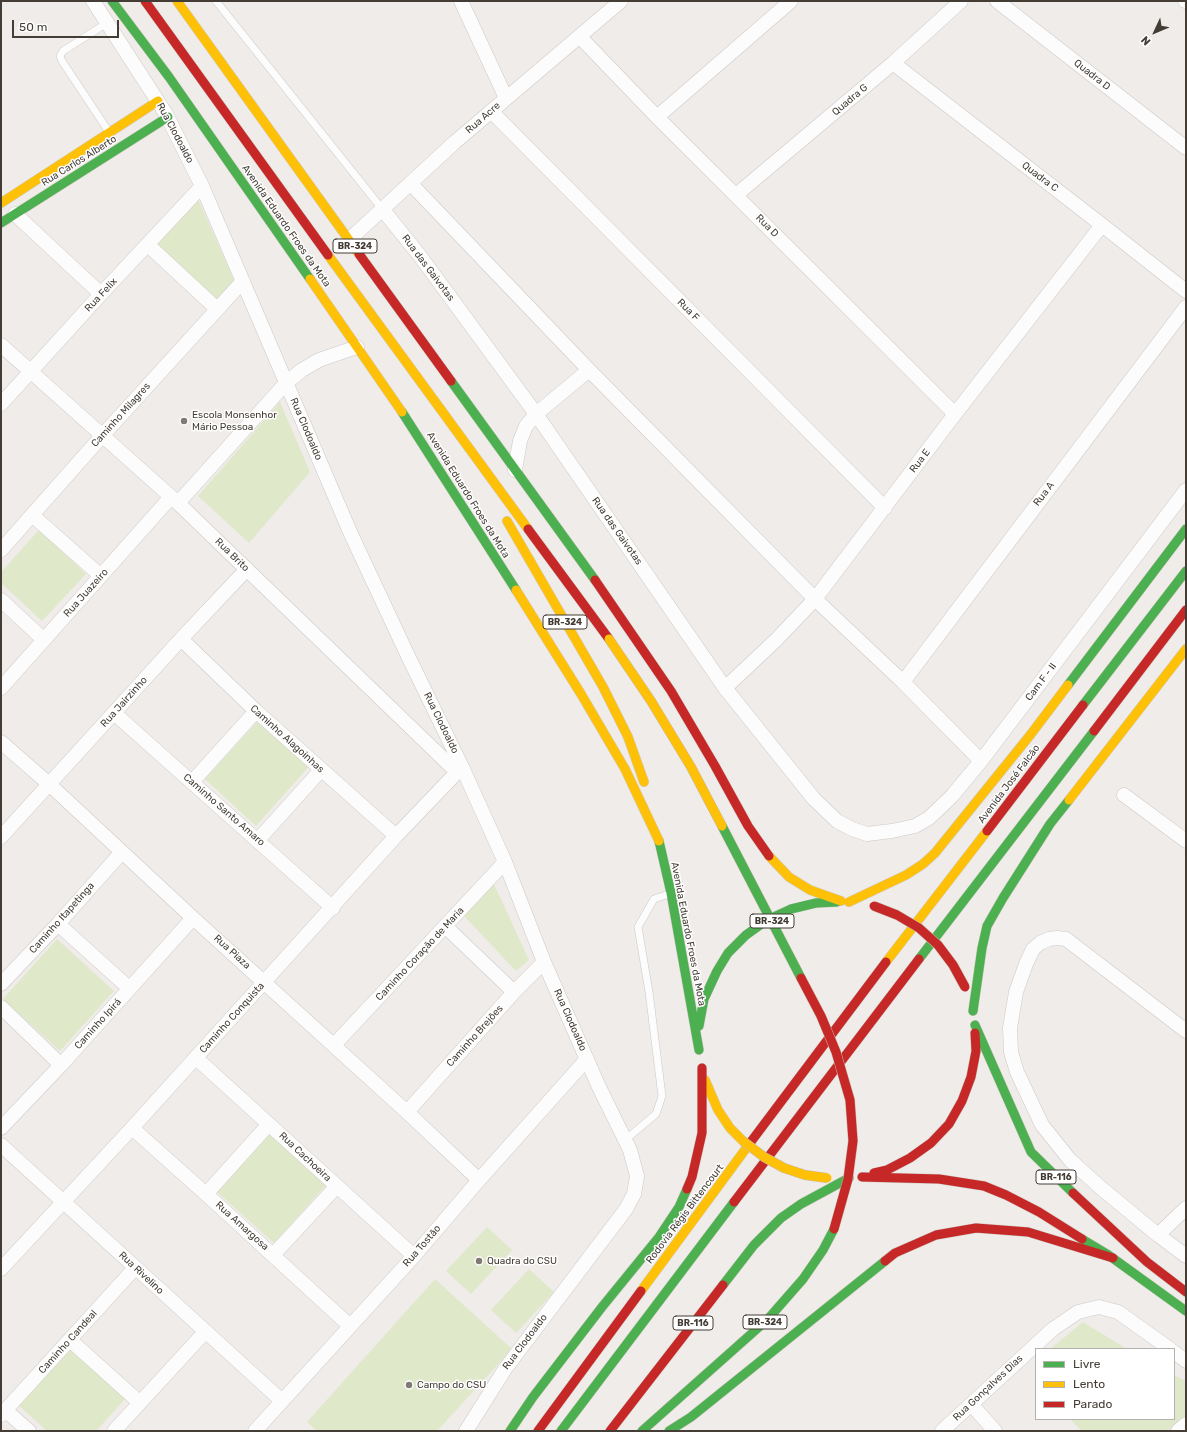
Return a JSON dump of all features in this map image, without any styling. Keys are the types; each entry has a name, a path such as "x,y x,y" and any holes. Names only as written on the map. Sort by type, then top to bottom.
{"main road":[{"name":"Avenida Eduardo Froes da Mota","path":"112,1 169,77 389,392 450,484 581,694 625,769 658,837 671,893 702,1068 708,1089 718,1110 730,1128 743,1141 764,1157 784,1168 805,1175 827,1178 862,1177 939,1179 984,1186 1006,1195 1038,1212 1113,1258 1186,1311"},
{"name":"Avenida Eduardo Froes da Mota","path":"145,1 446,418"},
{"name":"Avenida Eduardo Froes da Mota","path":"177,1 606,596 671,691 748,826 770,858 789,877 810,890 845,902"},
{"name":"Rua Carlos Alberto","path":"1,203 158,101"},
{"name":"Rua Carlos Alberto","path":"1,223 168,117"},
{"name":"BR-324","path":"446,418 491,494"},
{"name":"BR-324","path":"446,418 609,639 651,701 691,766 821,1016 836,1052 850,1100 853,1141 848,1179 838,1217 823,1250 803,1279 768,1319 642,1431"},
{"name":"BR-324","path":"503,514 604,687 628,737 643,777 658,837"},
{"path":"845,902 906,875 936,853 1031,734 1186,528"},
{"name":"Avenida José Falcão","path":"849,1010 1186,571"},
{"path":"561,1431 666,1290 1186,610"},
{"path":"973,1011 982,948 988,926 1003,898 1050,824 1186,649"},
{"name":"Avenida Eduardo Froes da Mota","path":"699,1050 699,1024 704,999 717,971 728,953 746,935 767,920 791,909 816,903 845,902 874,906 897,915 919,928 938,945 953,965 965,987 973,1011 975,1025 976,1051 971,1077 962,1101 949,1124 931,1143 910,1158 887,1170 862,1177"},
{"name":"Rodovia Régis Bittencourt","path":"538,1431 849,1010"},
{"name":"Avenida Eduardo Froes da Mota","path":"975,1025 1031,1152 1047,1170 1098,1218 1147,1262 1186,1292"},
{"path":"510,1431 533,1397 602,1307 659,1237 679,1207 692,1177 702,1133 702,1068"},
{"name":"BR-116","path":"610,1431 754,1245 781,1218 801,1204 849,1178"},
{"path":"670,1431 696,1412 895,1253 936,1235 976,1228 1028,1232 1113,1258"}],"street":[{"name":"Rua Clodoaldo","path":"93,1 168,117 202,186 350,532 505,862 544,962 587,1059 630,1150 637,1176 634,1194 626,1209 505,1369 466,1431"},
{"path":"461,1 506,98"},
{"name":"Rua Acre","path":"350,239 491,111 620,1"},
{"path":"657,117 790,1"},
{"name":"Quadra G","path":"736,195 893,63 961,1"},
{"name":"Quadra D","path":"998,1 1186,148"},
{"name":"Rua D","path":"580,36 657,117 955,414"},
{"name":"Quadra C","path":"893,63 1186,291"},
{"name":"Rua F","path":"491,111 885,508"},
{"path":"411,184 589,370 815,599 903,682 981,761"},
{"name":"Rua Felix","path":"1,404 202,186"},
{"name":"Rua das Gaivotas","path":"383,210 420,256 536,414 725,688 814,798 837,821 852,829 867,834"},
{"path":"15,214 101,294"},
{"name":"Rua E","path":"725,688 777,639 815,599 955,414 1102,225"},
{"path":"148,245 217,309"},
{"name":"Caminho Milagres","path":"1,550 243,281"},
{"name":"Rua A","path":"903,682 1186,307"},
{"name":"Rua Brito","path":"1,345 175,500 460,769"},
{"name":"Rua Juazeiro","path":"1,688 101,576 286,383 302,370 319,360 357,347"},
{"path":"515,470 523,433 536,414 589,370"},
{"name":"Cam F - II","path":"867,834 915,826 929,818 952,796 981,761 1186,490"},
{"path":"32,515 101,576"},
{"name":"Rua Jairzinho","path":"1,838 181,639 247,569"},
{"path":"1,600 44,640"},
{"name":"Caminho Alagoinhas","path":"181,639 256,711 396,836"},
{"path":"192,782 256,711"},
{"name":"Caminho Santo Amaro","path":"114,713 333,908"},
{"name":"Rua Piaza","path":"1,742 49,784 334,1045 479,1180"},
{"name":"Caminho Conquista","path":"1,1269 333,908 396,836 460,769"},
{"path":"258,840 321,770"},
{"path":"1124,795 1186,841"},
{"name":"Caminho Itapetinga","path":"1,984 58,924 122,852"},
{"name":"Caminho Coração de Maria","path":"334,1045 446,927 505,862"},
{"name":"Caminho Ipirá","path":"1,1128 61,1065 129,988 194,918"},
{"path":"58,924 129,988"},
{"path":"446,927 514,992"},
{"path":"1186,1031 1066,939 1057,938 1049,939 1040,943 1033,949 1016,992 1010,1028 1011,1052 1017,1072 1042,1125 1070,1160 1101,1188 1186,1256"},
{"name":"Caminho Brejões","path":"407,1112 514,992 544,962"},
{"path":"1,1007 61,1065"},
{"name":"Rua Cachoeira","path":"196,1058 414,1256"},
{"name":"Rua Tostão","path":"255,1431 414,1256 479,1180 587,1059"},
{"path":"206,1194 269,1124"},
{"name":"Rua Amargosa","path":"132,1128 350,1326"},
{"name":"Rua Rivelino","path":"1,1145 282,1401"},
{"path":"273,1255 337,1186"},
{"path":"1158,1235 1186,1208"},
{"name":"Caminho Candeal","path":"3,1413 135,1268"},
{"name":"Rua Gonçalves Dias","path":"942,1431 1053,1329 1078,1312 1099,1307 1118,1312 1169,1348"},
{"path":"114,1431 139,1402 205,1332"},
{"path":"70,1340 139,1402"},
{"path":"1175,1353 1186,1361"},
{"path":"971,1404 995,1431"},
{"path":"3,1413 29,1431"},
{"path":"1178,1431 1186,1424"}],"lane":[{"path":"216,1 383,210"},
{"path":"107,23 63,50 60,56 109,133"},
{"path":"625,1140 656,1114 662,1096 649,992 638,927 654,899 671,893"}],"green space":[{"path":"197,197 235,282 215,302 157,244"},
{"path":"280,402 310,472 249,543 198,496"},
{"path":"39,530 86,574 42,621 1,583 1,572"},
{"path":"260,719 311,764 256,826 205,779"},
{"path":"493,882 529,960 516,971 464,916"},
{"path":"57,939 114,991 60,1051 3,999"},
{"path":"272,1132 328,1183 274,1243 217,1192"},
{"name":"Quadra do CSU","path":"487,1227 512,1250 471,1294 446,1271"},
{"name":"Quadra do CSU","path":"529,1269 554,1292 516,1333 491,1310"},
{"name":"Campo do CSU","path":"435,1279 512,1349 437,1431 317,1431 307,1422"},
{"path":"1083,1322 1125,1348 1051,1348"},
{"path":"71,1344 128,1396 96,1431 47,1431 17,1404"},
{"path":"1175,1376 1186,1381 1186,1416 1168,1431 1082,1431 1071,1420 1175,1420"}],"traffic: fast":[{"path":"112,1 169,77 310,279"},
{"path":"1,223 168,117"},
{"path":"451,381 595,580"},
{"path":"402,412 516,590"},
{"path":"1068,685 1186,529"},
{"path":"1083,705 1186,571"},
{"path":"919,959 1094,731"},
{"path":"973,1011 982,948 987,926 1050,824 1069,800"},
{"path":"722,826 801,978"},
{"path":"659,841 671,893 699,1050"},
{"path":"699,1026 704,999 717,971 728,953 746,935 767,920 791,909 816,903 837,902"},
{"path":"975,1025 1031,1152 1073,1193"},
{"path":"723,1285 754,1245 781,1218 801,1204 849,1178"},
{"path":"510,1431 533,1397 602,1307 659,1237 679,1207 687,1189"},
{"path":"561,1431 734,1202"},
{"path":"642,1431 768,1319 803,1279 823,1250 834,1229"},
{"path":"1082,1239 1107,1254 1186,1311"},
{"path":"669,1431 691,1417 885,1261"}],"traffic: slow":[{"path":"177,1 359,254"},
{"path":"1,203 158,101"},
{"path":"328,255 528,529"},
{"path":"310,279 402,412"},
{"path":"507,521 603,687 628,737 644,782"},
{"path":"516,590 581,694 625,769 659,841"},
{"path":"609,639 651,701 691,767 722,826"},
{"path":"1069,800 1186,649"},
{"path":"849,902 906,875 923,864 935,853 1031,734 1068,685"},
{"path":"886,962 987,831"},
{"path":"769,856 789,877 810,890 841,901"},
{"path":"705,1080 718,1110 730,1128 743,1141"},
{"path":"743,1141 764,1157 784,1168 805,1175 827,1178"},
{"path":"641,1291 750,1143"}],"traffic: jam":[{"path":"145,1 328,255"},
{"path":"359,254 451,381"},
{"path":"528,529 609,639"},
{"path":"595,580 671,691 748,826 769,856"},
{"path":"1094,731 1186,610"},
{"path":"987,831 1083,705"},
{"path":"874,906 897,915 919,928 938,945 953,965 965,987"},
{"path":"734,1202 919,959"},
{"path":"750,1143 886,962"},
{"path":"801,978 821,1016 836,1052 850,1100 853,1141 848,1179 834,1229"},
{"path":"874,1173 887,1170 910,1158 931,1143 949,1124 962,1101 971,1077 976,1051 975,1033"},
{"path":"687,1189 692,1177 702,1133 702,1068"},
{"path":"862,1177 939,1179 984,1186 1006,1195 1039,1212 1082,1239"},
{"path":"1073,1193 1147,1262 1186,1292"},
{"path":"885,1261 895,1253 936,1235 976,1228 1028,1232 1113,1258"},
{"path":"610,1431 723,1285"},
{"path":"538,1431 641,1291"}],"place":[{"name":"Escola Monsenhor Mário Pessoa","path":"184,421"},
{"name":"Quadra do CSU","path":"479,1261"},
{"name":"Campo do CSU","path":"409,1385"}]}
